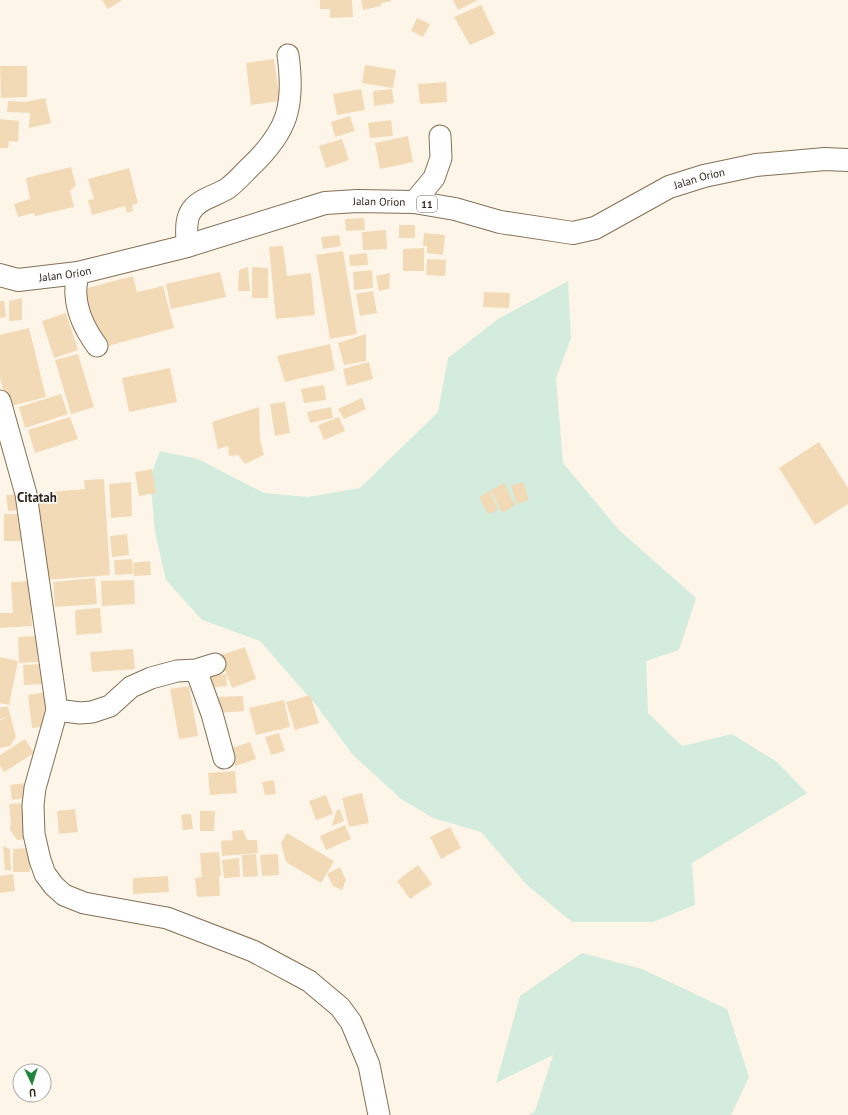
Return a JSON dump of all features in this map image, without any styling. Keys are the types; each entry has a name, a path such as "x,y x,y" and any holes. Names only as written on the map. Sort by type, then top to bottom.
{"highway":[{"name":"Jalan Orion","path":"0,275 18,280 78,273 187,246 325,203 357,201 414,202 455,209 500,222 573,233 595,228 669,187 704,176 756,166 825,159 848,160"}],"street":[{"path":"187,246 189,214 193,208 200,202 228,188 265,153 284,124 290,105 291,90 291,74 288,55"},
{"path":"414,202 434,178 440,158 440,136"},
{"path":"78,273 76,294 78,309 87,332 97,346"},
{"path":"0,401 26,494 57,710 35,788 33,805 34,834 45,874 54,886 64,895 84,903 167,918 253,951 309,981 340,1008 351,1022 368,1065 379,1115"},
{"path":"57,710 80,713 92,712 110,706 131,687 151,678 177,671 205,667 212,714 224,758"}],"green space":[{"path":"568,281 571,338 556,378 563,463 619,530 696,598 679,650 646,661 648,713 682,746 732,734 777,762 807,793 692,863 695,905 653,922 572,922 527,885 481,832 433,818 401,799 353,755 316,705 260,641 202,620 166,580 155,532 150,478 160,451 198,459 264,493 308,497 360,488 438,412 448,358 498,319"},
{"path":"582,953 642,969 727,1009 749,1077 731,1115 529,1115 535,1111 553,1055 496,1083 520,996"}],"building":[{"path":"102,0 122,0 108,9"},
{"path":"320,0 352,0 353,17 330,18 330,9 320,9"},
{"path":"361,0 391,1 381,3 381,6 363,10"},
{"path":"453,0 478,0 458,10"},
{"path":"481,5 495,34 470,45 454,17"},
{"path":"417,18 430,24 423,37 411,31"},
{"path":"274,59 280,101 251,105 246,63"},
{"path":"365,65 396,70 393,88 362,83"},
{"path":"0,66 27,66 27,97 1,98"},
{"path":"446,82 447,102 420,104 418,84"},
{"path":"361,89 365,110 337,115 333,94"},
{"path":"392,89 394,103 374,106 373,91"},
{"path":"45,98 51,123 29,128 30,113 7,112 8,101 26,102"},
{"path":"350,116 355,131 335,137 331,122"},
{"path":"0,119 19,121 18,142 9,141 8,148 0,148"},
{"path":"391,120 393,136 370,138 368,123"},
{"path":"408,136 413,162 380,169 375,143"},
{"path":"342,139 349,160 326,168 319,146"},
{"path":"71,167 76,185 70,191 74,207 35,216 34,213 18,217 14,204 30,199 26,178"},
{"path":"129,168 138,203 132,205 133,211 127,213 125,206 92,215 88,200 94,199 88,179"},
{"path":"364,218 365,230 346,231 345,219"},
{"path":"399,225 415,225 415,238 399,238"},
{"path":"386,230 387,249 363,250 362,232"},
{"path":"424,233 445,235 443,255 427,253 427,246 423,246"},
{"path":"339,235 341,246 323,249 321,237"},
{"path":"283,246 287,276 311,273 315,315 276,319 269,247"},
{"path":"424,248 424,271 403,271 403,249"},
{"path":"343,251 357,334 330,339 316,255"},
{"path":"367,253 368,265 350,266 349,255"},
{"path":"427,259 446,260 445,276 426,275"},
{"path":"248,267 250,291 238,291 239,270"},
{"path":"252,267 268,268 268,298 252,298"},
{"path":"372,270 373,288 354,290 353,272"},
{"path":"220,272 226,297 171,309 166,284"},
{"path":"390,273 389,289 379,291 376,276"},
{"path":"133,276 137,292 163,286 174,328 100,348 84,289"},
{"path":"373,291 377,313 360,316 356,294"},
{"path":"484,292 510,293 509,308 483,307"},
{"path":"22,298 22,320 9,321 9,301"},
{"path":"0,301 4,301 6,317 0,318"},
{"path":"66,313 78,350 54,358 42,321"},
{"path":"29,328 46,397 7,407 0,377 0,335"},
{"path":"366,334 366,361 344,365 338,343"},
{"path":"330,344 335,370 285,382 277,356"},
{"path":"78,354 94,407 71,414 55,360"},
{"path":"369,362 373,379 347,386 343,369"},
{"path":"170,368 177,402 129,412 122,378"},
{"path":"324,385 326,400 304,403 301,389"},
{"path":"61,394 68,414 25,428 19,407"},
{"path":"362,398 366,409 344,419 338,409"},
{"path":"285,402 290,433 275,436 270,404"},
{"path":"259,407 260,440 264,455 245,464 238,455 229,456 228,446 218,449 212,422"},
{"path":"331,407 333,418 310,423 307,412"},
{"path":"70,417 78,439 35,453 28,430"},
{"path":"339,417 345,431 324,440 318,425"},
{"path":"819,442 848,488 848,504 815,525 779,468"},
{"path":"152,469 156,493 139,496 135,472"},
{"path":"104,479 110,575 46,580 38,497 43,497 52,492 85,489 84,480"},
{"path":"131,482 132,516 111,518 109,484"},
{"path":"523,482 529,500 517,504 511,486"},
{"path":"504,483 515,505 502,513 491,490"},
{"path":"490,491 498,510 488,514 479,497"},
{"path":"21,494 24,510 8,511 6,495"},
{"path":"4,514 22,514 21,541 4,541"},
{"path":"127,534 129,555 112,557 110,536"},
{"path":"132,559 133,574 115,575 114,560"},
{"path":"150,561 151,575 134,576 133,563"},
{"path":"95,578 97,604 55,607 53,582"},
{"path":"134,580 135,604 102,606 101,581"},
{"path":"34,581 36,611 31,612 32,626 0,628 0,613 13,613 11,582"},
{"path":"100,608 102,633 76,635 75,610"},
{"path":"36,636 38,662 19,663 18,637"},
{"path":"245,647 256,679 232,688 219,656"},
{"path":"133,649 135,669 92,672 90,652"},
{"path":"0,657 18,661 9,705 0,703"},
{"path":"40,664 42,684 24,685 23,665"},
{"path":"226,674 227,686 207,688 206,676"},
{"path":"189,686 198,736 179,739 170,689"},
{"path":"46,692 51,726 32,728 28,695"},
{"path":"310,695 319,723 295,730 286,702"},
{"path":"243,696 244,711 218,713 217,697"},
{"path":"284,700 290,727 256,735 249,708"},
{"path":"0,707 8,707 16,737 10,746 0,748 0,720 8,717 0,719"},
{"path":"279,733 285,751 271,755 265,737"},
{"path":"25,739 34,753 4,772 0,766 0,755"},
{"path":"250,742 256,759 235,766 229,749"},
{"path":"235,771 237,793 210,795 208,773"},
{"path":"274,780 276,794 265,795 262,782"},
{"path":"25,783 27,798 12,800 10,785"},
{"path":"362,793 369,823 349,827 342,798"},
{"path":"326,795 333,814 316,820 309,801"},
{"path":"25,803 28,839 17,840 10,830 11,823 9,804"},
{"path":"75,809 78,832 59,834 57,811"},
{"path":"340,809 344,821 332,826 336,811"},
{"path":"200,811 215,811 214,831 200,831"},
{"path":"191,814 193,829 183,830 181,815"},
{"path":"345,825 351,839 326,850 320,836"},
{"path":"450,827 461,848 441,859 430,837"},
{"path":"243,830 247,840 257,840 258,853 222,856 221,841 233,840 232,831"},
{"path":"287,833 334,861 321,883 286,862 281,843"},
{"path":"3,846 10,849 11,871 5,870"},
{"path":"30,848 30,872 13,872 13,849"},
{"path":"219,852 221,876 219,876 220,896 197,897 195,878 202,877 200,853"},
{"path":"256,854 258,876 243,877 242,855"},
{"path":"278,854 279,875 262,876 260,855"},
{"path":"239,858 240,877 224,878 222,860"},
{"path":"418,865 432,884 410,899 397,881"},
{"path":"340,867 346,880 342,890 333,886 327,874"},
{"path":"13,874 15,891 0,893 0,876"},
{"path":"168,876 169,892 133,894 133,878"}],"district":[{"name":"Citatah","path":"37,497"}]}
